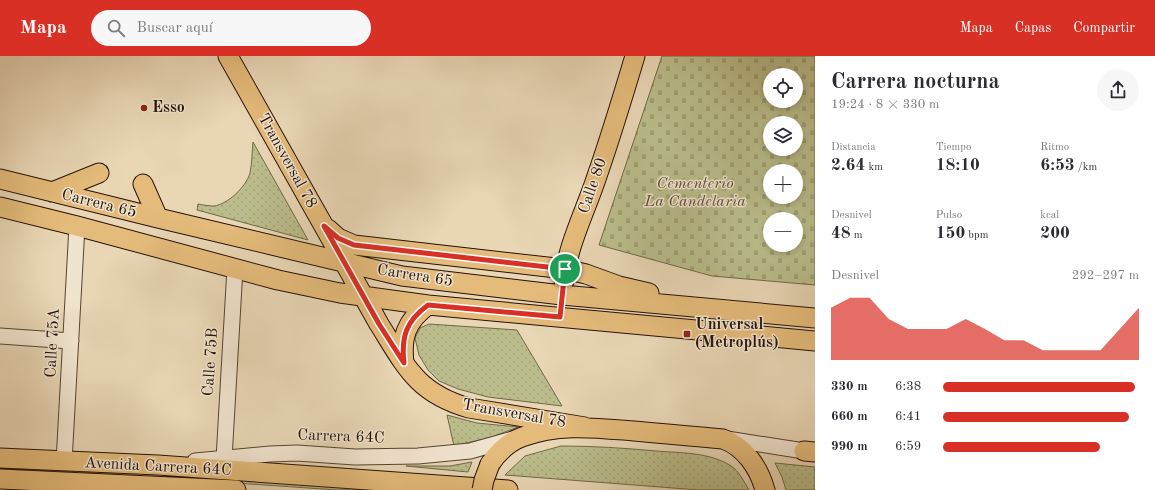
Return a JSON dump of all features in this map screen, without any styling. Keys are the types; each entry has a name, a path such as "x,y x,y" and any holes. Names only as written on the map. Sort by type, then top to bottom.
{"main road":[{"name":"Transversal 78","path":"228,56 364,297 411,373 427,389 453,403 488,412 585,427"},
{"name":"Calle 80","path":"560,317 565,269 598,175 635,56"},
{"path":"52,192 99,173"},
{"name":"Carrera 65","path":"0,179 345,263 419,279 562,295 815,318"},
{"path":"143,184 158,218"},
{"name":"Carrera 65","path":"0,207 78,226 300,286 364,297 428,305 815,341"},
{"path":"324,226 338,238 354,245 565,269 586,274 619,286 736,311"},
{"path":"419,279 444,256"},
{"path":"404,363 403,345 409,324 420,311 428,305"},
{"path":"482,490 490,464 506,445 522,437 559,428 585,427 723,439 744,451 750,458 762,483"},
{"name":"Avenida Carrera 64C","path":"0,458 158,465 508,490"},
{"name":"Avenida Carrera 64C","path":"0,479 63,486 236,490"}],"street":[{"name":"Calle 75A","path":"64,462 78,226"},
{"name":"Calle 75B","path":"224,458 235,268"},
{"path":"0,336 71,341"},
{"name":"Carrera 64C","path":"158,465 290,453 355,457 418,456 470,450 522,437"},
{"path":"723,439 811,451"}],"green space":[{"name":"Cementerio La Candelaria","path":"662,56 815,56 815,285 712,276 599,245"},
{"path":"253,142 308,240 197,210 198,204 212,206 219,205 241,189 250,173"},
{"path":"429,324 517,330 562,406 488,397 458,389 439,381 428,370 419,355 415,338 420,328"},
{"path":"447,415 477,423 518,427 492,437 454,446"},
{"path":"561,446 585,446 685,453 714,458 723,461 734,468 749,490 699,490 505,475 525,456"},
{"path":"472,462 468,472 406,466 450,466"},
{"path":"775,463 815,467 815,490 786,490 782,477"},
{"path":"222,476 416,490 337,490 221,482"}],"place":[{"name":"Esso","path":"144,108"},
{"name":"Universal (Metroplús)","path":"687,334"}],"route":[{"path":"324,226 338,238 354,245 565,269 560,317 428,305 414,317 409,324 403,345 404,363 379,324 324,226"}]}
